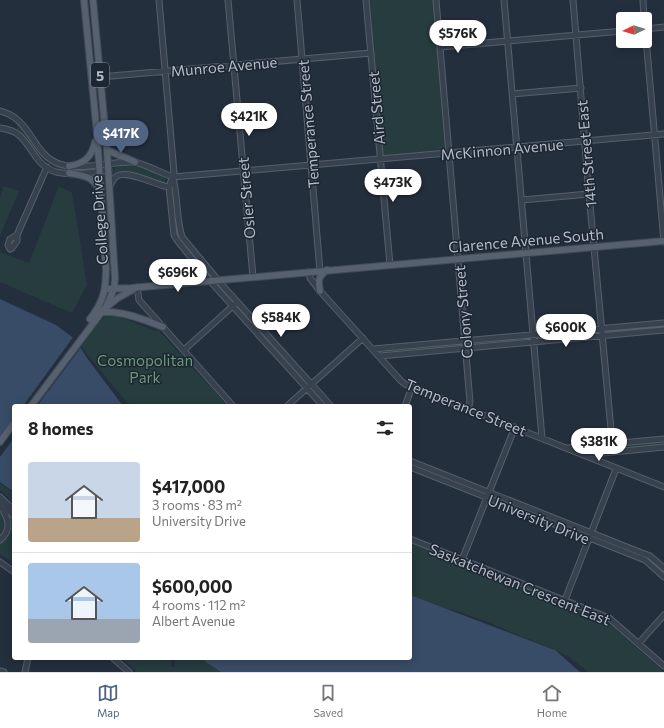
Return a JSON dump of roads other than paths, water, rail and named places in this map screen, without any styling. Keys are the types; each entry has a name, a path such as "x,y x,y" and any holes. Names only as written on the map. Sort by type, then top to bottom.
{"main road":[{"path":"80,0 85,16"},
{"name":"College Drive","path":"84,0 97,134 106,269 105,288 100,306 100,312"},
{"name":"College Drive","path":"93,0 110,186 115,278 114,289 109,301 100,312"},
{"path":"69,166 79,164 90,157 97,134"},
{"path":"107,150 135,162"},
{"path":"69,173 89,177 93,180 98,188 102,200"},
{"name":"Clarence Avenue South","path":"105,288 114,289 664,242"},
{"path":"320,291 318,279 323,271"},
{"path":"100,312 114,301 137,287"},
{"path":"100,312 112,312 135,317 163,327"},
{"name":"5","path":"29,404 100,312"},
{"name":"5","path":"33,404 100,312"},
{"path":"0,442 12,426"},
{"path":"0,449 12,433"}],"street":[{"path":"159,0 173,177 179,228 182,237 236,304 309,386 329,404"},
{"name":"Osler Street","path":"228,0 253,277"},
{"name":"Temperance Street","path":"297,0 323,271"},
{"name":"Aird Street","path":"366,0 390,265"},
{"name":"Colony Street","path":"436,0 466,348 470,402 468,409"},
{"path":"504,0 542,438"},
{"name":"14th Street East","path":"573,0 589,194 612,444 614,452"},
{"path":"643,0 644,12"},
{"path":"652,28 664,27"},
{"path":"440,47 616,32"},
{"path":"647,48 664,242"},
{"name":"Munroe Avenue","path":"100,77 371,53"},
{"path":"512,94 581,88"},
{"path":"0,111 12,116 22,123 47,157 59,164 99,168"},
{"path":"0,128 12,131 20,136 34,156 47,167 56,172 69,173 135,162 173,177"},
{"name":"McKinnon Avenue","path":"173,177 664,134"},
{"path":"17,235 47,167"},
{"path":"110,186 116,177 127,174 169,187"},
{"path":"173,177 169,187 174,235 210,281 236,304"},
{"path":"522,200 589,194"},
{"name":"Temperance Street","path":"309,272 310,278 320,291 401,381 412,387 664,487"},
{"path":"137,287 139,300 231,404"},
{"path":"184,350 236,304"},
{"path":"373,349 664,323"},
{"path":"380,356 664,330"},
{"path":"289,404 363,338"},
{"path":"309,386 322,404"},
{"path":"406,404 412,387"},
{"path":"462,560 515,427"},
{"path":"567,448 664,439"},
{"path":"582,455 664,447"},
{"name":"University Drive","path":"412,462 589,538 645,560 664,577"},
{"name":"University Drive","path":"412,468 592,532 650,556 664,568"},
{"path":"565,600 616,468"},
{"path":"0,497 12,508"},
{"path":"0,502 12,514"},
{"path":"0,506 7,515 8,523 6,533 0,540"},
{"name":"Saskatchewan Crescent East","path":"412,540 609,618 664,666"},
{"path":"0,562 12,571"},
{"path":"639,643 664,615"},
{"path":"25,672 28,660"},
{"path":"116,660 128,672"},
{"path":"0,671 4,672"}],"water":[{"path":"0,299 56,325 72,337 122,404 12,404 12,491 0,482"},
{"path":"412,596 555,650 580,672 221,672 204,660 412,660"}],"park label":[{"name":"Cosmopolitan Park","path":"145,368"}]}
